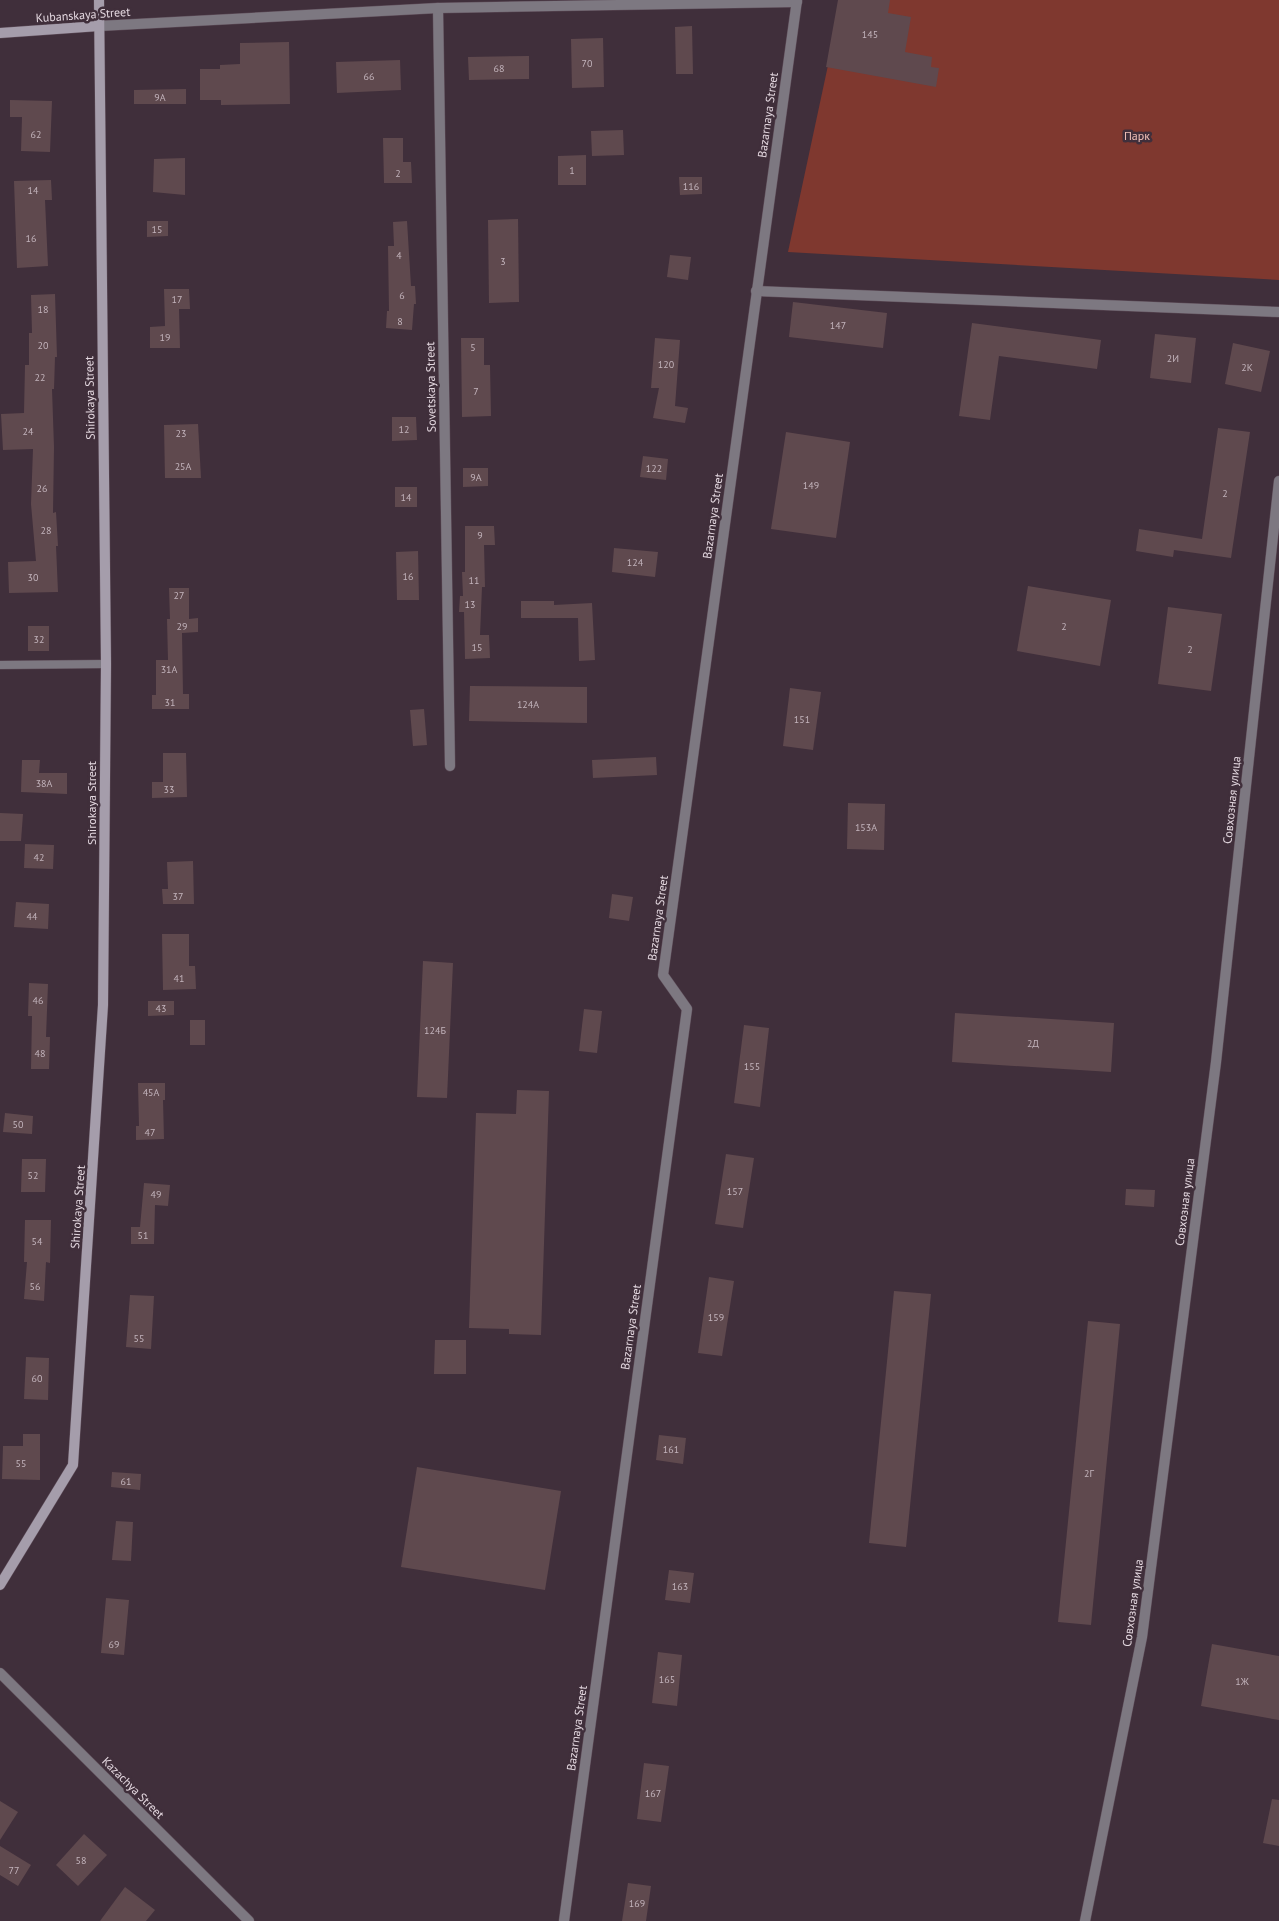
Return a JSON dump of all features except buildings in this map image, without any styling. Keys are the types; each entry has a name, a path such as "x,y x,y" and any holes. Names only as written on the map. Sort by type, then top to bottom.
{"street":[{"name":"Shirokaya Street","path":"1,1581 73,1465 104,1005 106,664 100,0"},
{"name":"Kubanskaya Street","path":"0,33 438,8 797,1"},
{"name":"Bazarnaya Street","path":"564,1921 687,1009 663,975 797,1"},
{"name":"Sovetskaya Street","path":"438,8 450,766"},
{"path":"756,291 1279,312"},
{"name":"Совхозная улица","path":"1085,1921 1143,1627 1216,1062 1279,481"},
{"name":"Kazachya Street","path":"0,1673 249,1921"}],"lane":[{"path":"0,665 106,664"}],"green space":[{"name":"Парк","path":"842,0 1279,0 1279,280 788,252"}]}
